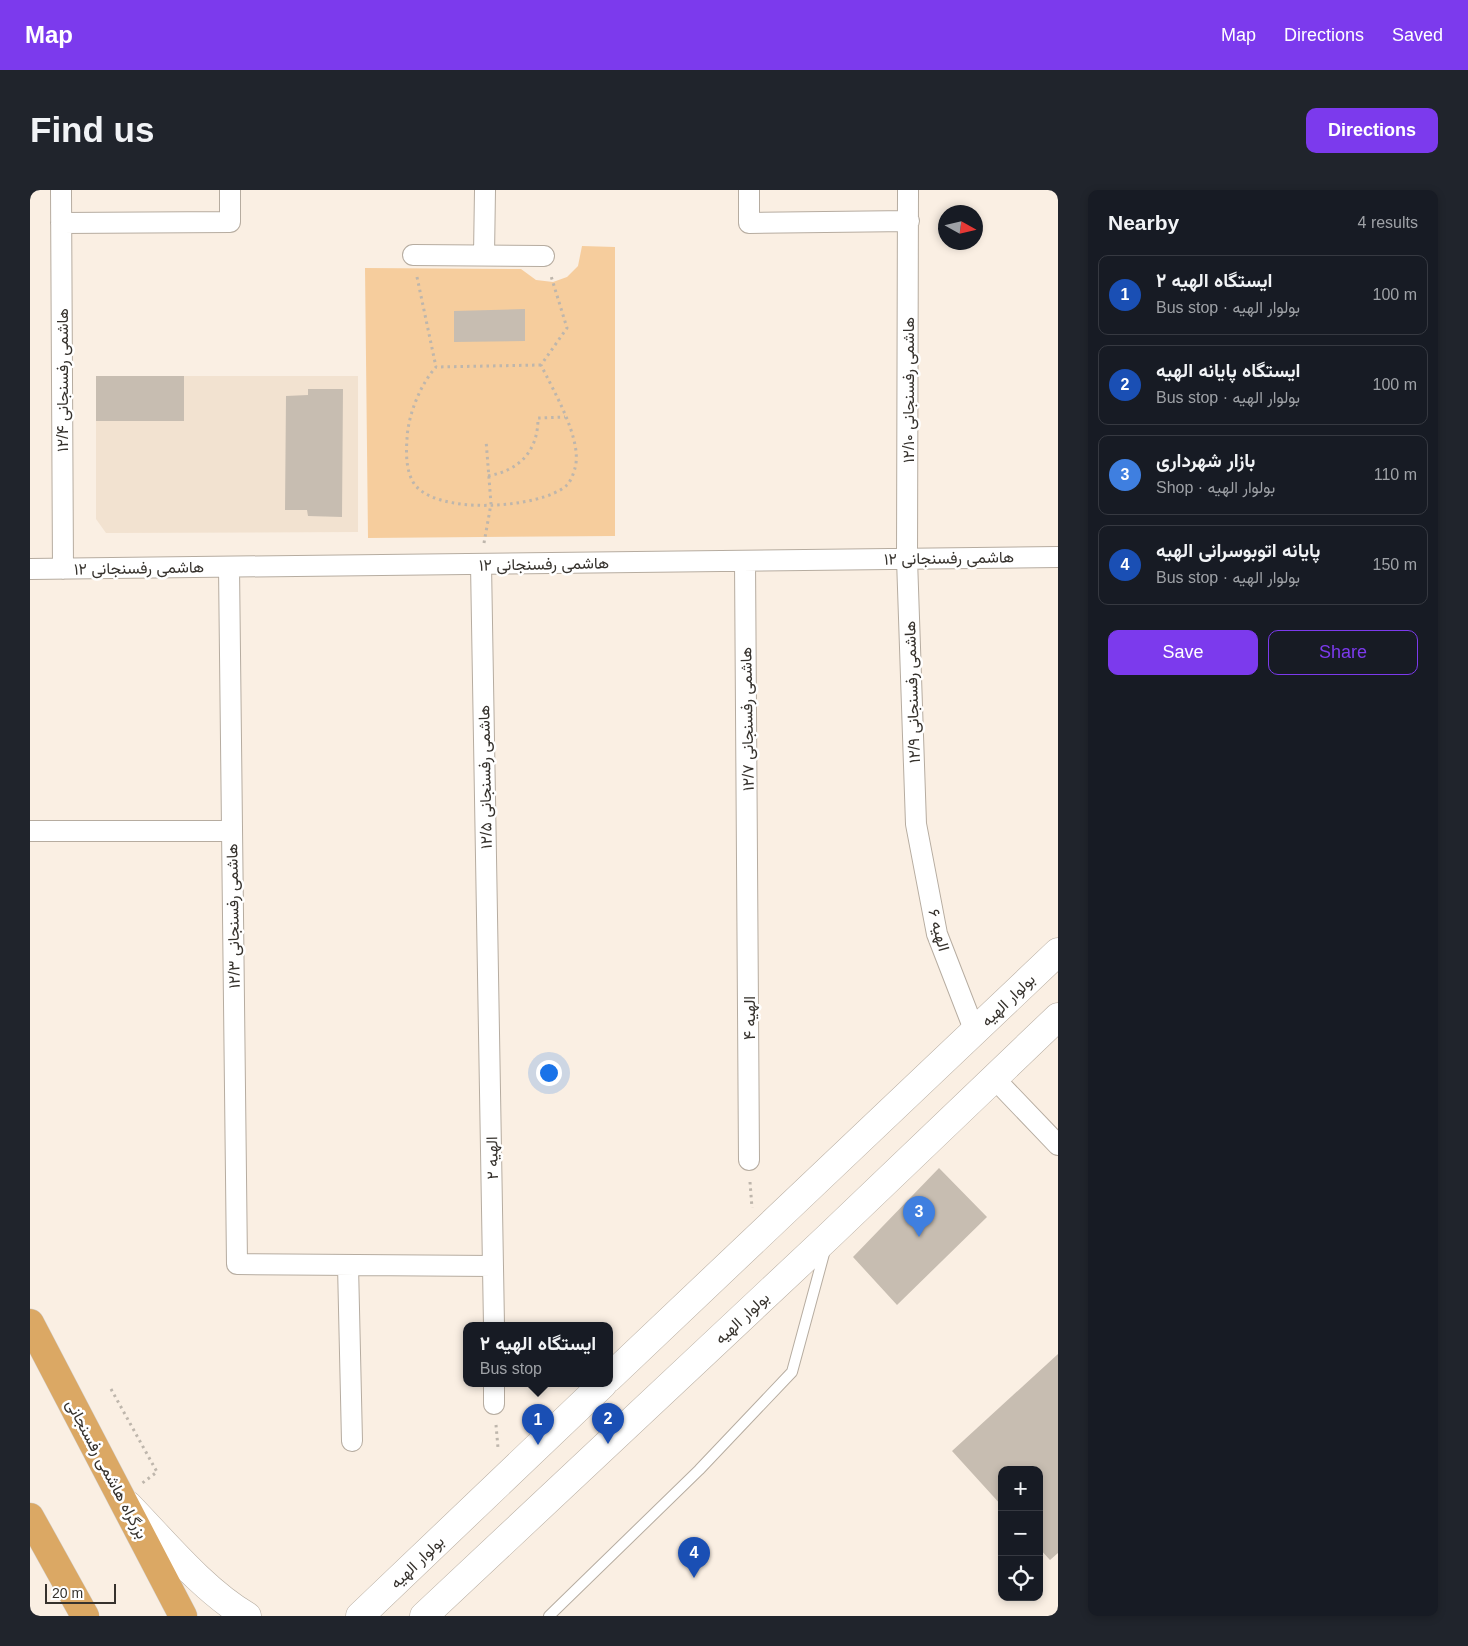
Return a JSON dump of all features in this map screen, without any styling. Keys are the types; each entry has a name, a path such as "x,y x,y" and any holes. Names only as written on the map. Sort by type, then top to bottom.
{"highway":[{"name":"بزرگراه هاشمی رفسنجانی","path":"30,1323 183,1616"},
{"path":"30,1517 85,1616"},
{"path":"56,1563 78,1616"}],"main road":[{"name":"بولوار الهیه","path":"613,1374 1058,952"},
{"name":"بولوار الهیه","path":"424,1616 828,1237 993,1077 1058,1017"},
{"name":"بولوار الهیه","path":"360,1616 600,1387"},
{"path":"122,1498 210,1588 232,1607 247,1616"}],"street":[{"name":"هاشمی رفسنجانی ۱۲/۴","path":"60,190 63,569"},
{"path":"61,223 230,222 230,190"},
{"path":"484,255 485,190"},
{"path":"749,190 749,223 909,221"},
{"name":"هاشمی رفسنجانی ۱۲/۱۰","path":"907,559 908,190"},
{"path":"413,255 544,256"},
{"name":"هاشمی رفسنجانی ۱۲","path":"30,569 1058,557"},
{"name":"هاشمی رفسنجانی ۱۲/۹","path":"907,559 916,824"},
{"name":"هاشمی رفسنجانی ۱۲/۷","path":"745,561 749,876"},
{"name":"هاشمی رفسنجانی ۱۲/۵","path":"481,564 490,990"},
{"name":"هاشمی رفسنجانی ۱۲/۳","path":"229,568 237,1264 348,1265"},
{"name":"الهیه ۶","path":"916,824 937,934 975,1032"},
{"path":"30,830 232,830"},
{"name":"الهیه ۴","path":"749,876 749,1160"},
{"name":"الهیه ۲","path":"490,990 494,1322"},
{"path":"993,1077 1058,1145"},
{"path":"352,1441 348,1265 493,1266"},
{"path":"494,1387 494,1404"}],"lane":[{"path":"549,1616 699,1470 792,1372 828,1237"}],"path":[{"path":"413,255 436,367"},
{"path":"541,364 567,328 544,256"},
{"path":"541,364 575,443 576,466 568,484 546,496 518,503 453,504 429,497 412,481 406,455 407,429 425,380 436,367 541,364"},
{"path":"488,476 501,473 524,460 536,440 538,418 565,417"},
{"path":"481,564 491,504 486,440"},
{"path":"749,1160 754,1241"},
{"path":"111,1389 157,1472"},
{"path":"494,1404 500,1482"}],"shaded area":[{"path":"582,246 615,247 615,536 368,538 365,268 521,269 536,280 553,282 567,277 578,266"},
{"path":"96,376 358,376 358,532 106,533 96,519"}],"building":[{"path":"525,309 525,341 454,342 454,311"},
{"path":"96,376 184,376 184,421 96,421"},
{"path":"308,389 343,389 342,517 308,516 307,510 285,510 286,396 308,395"},
{"path":"939,1168 987,1217 897,1305 853,1257"},
{"path":"1058,1354 1058,1553 1050,1560 1043,1552 1043,1466 998,1466 998,1502 952,1451"}],"place":[{"name":"بازار شهرداری","path":"919,1237"},
{"name":"ایستگاه پایانه الهیه","path":"608,1444"},
{"name":"ایستگاه الهیه ۲","path":"538,1445"},
{"name":"پایانه اتوبوسرانی الهیه","path":"694,1578"}]}
